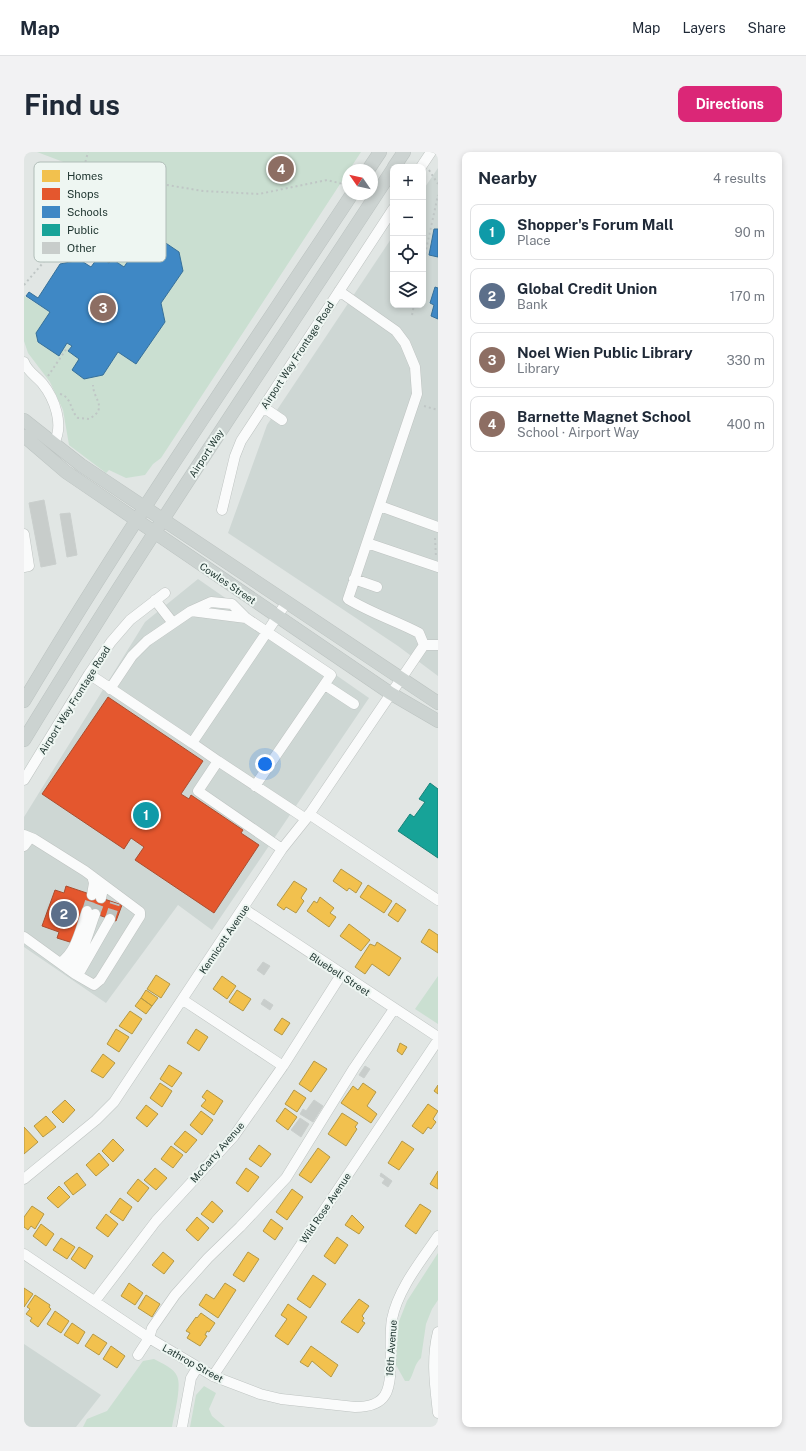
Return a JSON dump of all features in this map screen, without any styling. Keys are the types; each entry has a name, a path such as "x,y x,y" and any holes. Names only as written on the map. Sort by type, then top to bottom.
{"main road":[{"path":"372,164 380,152"},
{"name":"Airport Way","path":"396,164 404,152"},
{"name":"Airport Way","path":"24,740 55,688 154,532 390,174"},
{"name":"Airport Way","path":"24,701 144,508 348,200"},
{"name":"Cowles Street","path":"24,420 81,465 326,630 339,635 438,703"},
{"name":"Cowles Street","path":"24,436 66,472 390,693 438,721"}],"street":[{"path":"426,166 431,152"},
{"name":"Airport Way Frontage Road","path":"222,510 235,456 241,441 390,214"},
{"path":"339,291 396,331 405,343 415,367 417,394 348,599 364,609 387,617 419,633 424,645 438,645"},
{"path":"24,362 43,384 53,401 58,422 59,435 54,443"},
{"path":"263,407 282,420"},
{"path":"380,506 438,527"},
{"path":"24,534 29,566 24,567"},
{"path":"367,543 438,567"},
{"path":"354,579 377,587"},
{"name":"Airport Way Frontage Road","path":"24,780 88,674 111,642 130,620 165,593"},
{"path":"155,600 173,623"},
{"path":"192,743 286,603"},
{"path":"110,689 132,656 147,641 191,611 246,618 267,632 331,675 255,786"},
{"name":"Kennicott Avenue","path":"24,1179 96,1120 114,1102 244,909 282,849 307,816 424,645"},
{"path":"88,674 255,786 307,816 438,900"},
{"path":"325,685 354,704"},
{"path":"218,761 198,792 282,849"},
{"path":"24,937 69,970 94,985 100,980 140,916 140,912 137,908 107,893 26,840"},
{"name":"Bluebell Street","path":"244,909 341,975 438,1038"},
{"path":"69,970 74,951 100,915"},
{"path":"69,970 85,959 100,915"},
{"path":"69,970 92,953 100,915"},
{"name":"McCarty Avenue","path":"95,1301 156,1221 234,1136 282,1066 341,975"},
{"path":"183,1000 282,1066"},
{"path":"138,1355 149,1338 152,1328 175,1295 208,1258 240,1227 286,1178 354,1068 394,1009"},
{"name":"Wild Rose Avenue","path":"213,1376 438,1038"},
{"name":"16th Avenue","path":"383,1398 389,1382 390,1334 392,1318 399,1299 408,1282 438,1236"},
{"name":"Lathrop Street","path":"24,1254 149,1338 197,1368 213,1376 260,1394 303,1403 365,1407 378,1402 383,1398"},
{"path":"438,1332 434,1346 433,1366 438,1413"},
{"path":"182,1427 191,1378 197,1368"}],"path":[{"path":"86,162 88,152"},
{"path":"426,170 438,184"},
{"path":"166,185 203,191 259,194 327,180 342,184"},
{"path":"426,251 438,195"},
{"path":"24,285 43,262"},
{"path":"412,315 413,308"},
{"path":"43,384 67,348"},
{"path":"49,394 58,393 66,396 74,415 83,420 89,419 98,412 100,405 94,392 93,385"},
{"path":"424,406 438,410"},
{"path":"435,538 436,557"}],"shaded area":[{"path":"438,168 438,676 398,646 228,533 267,425 390,240 390,308 426,308 426,186"},
{"path":"198,579 369,698 212,930 178,905 106,1003 24,947 24,817 145,622"},
{"path":"24,1344 101,1395 76,1427 24,1427"}],"green space":[{"path":"37,152 361,152 353,164 342,164 342,181 161,458 153,464 145,475 126,478 109,470 106,473 69,445 63,410 50,382 28,353 24,341 24,296 50,312 38,342 59,356 67,343 72,346 68,351 79,359 72,370 84,379 103,375 118,352 136,364 165,322 161,303 183,271 179,252 166,243 166,162 63,162"},
{"path":"116,262 127,262 124,267"},
{"path":"438,976 438,1024 415,1009"},
{"path":"438,1253 438,1300 432,1309 426,1324 421,1358 417,1363 409,1381 405,1381 396,1365 398,1324 407,1301"},
{"path":"154,1359 167,1366 177,1376 179,1386 172,1427 83,1427 87,1419 107,1411 143,1361"},
{"path":"204,1386 216,1393 209,1409 212,1416 225,1427 190,1427 196,1395"}],"building: Homes":[{"path":"341,869 362,883 356,893 349,888 347,891 333,881"},
{"path":"294,881 307,889 301,898 304,901 296,913 286,907 284,910 277,905"},
{"path":"368,885 392,901 384,913 360,897"},
{"path":"320,897 334,908 330,913 336,917 329,927 307,911 314,901 317,903"},
{"path":"396,903 406,910 398,922 388,915"},
{"path":"349,924 370,940 361,951 340,936"},
{"path":"429,929 438,935 438,953 421,942"},
{"path":"377,942 401,958 389,976 372,964 365,974 355,967 370,944 375,946"},
{"path":"156,975 170,984 161,998 147,989"},
{"path":"222,976 236,986 227,999 213,989"},
{"path":"146,990 158,998 152,1006 141,998"},
{"path":"237,990 251,999 243,1011 229,1002"},
{"path":"141,998 152,1006 146,1014 135,1006"},
{"path":"130,1011 142,1019 132,1034 119,1026"},
{"path":"282,1018 290,1023 282,1035 274,1030"},
{"path":"116,1029 129,1037 119,1052 107,1044"},
{"path":"196,1029 208,1037 199,1051 187,1043"},
{"path":"400,1043 407,1047 402,1055 397,1051"},
{"path":"103,1054 115,1063 103,1078 91,1071"},
{"path":"314,1061 327,1069 311,1092 299,1084"},
{"path":"169,1065 182,1073 172,1087 160,1079"},
{"path":"160,1083 172,1091 162,1107 150,1098"},
{"path":"363,1083 376,1092 367,1106 377,1114 371,1123 341,1103 353,1086 358,1090"},
{"path":"438,1085 438,1094 434,1091"},
{"path":"207,1090 223,1101 214,1115 201,1106 206,1100 202,1097"},
{"path":"294,1090 306,1098 297,1112 285,1104"},
{"path":"65,1100 75,1110 63,1123 52,1112"},
{"path":"428,1104 438,1111 433,1119 436,1122 431,1129 428,1127 423,1134 412,1126"},
{"path":"146,1105 158,1114 147,1127 136,1118"},
{"path":"285,1108 297,1117 288,1130 276,1121"},
{"path":"201,1111 213,1120 202,1135 190,1125"},
{"path":"342,1113 358,1123 355,1127 357,1129 346,1146 328,1134"},
{"path":"46,1116 56,1127 43,1137 34,1126"},
{"path":"24,1127 38,1142 24,1154"},
{"path":"185,1131 197,1140 186,1153 174,1144"},
{"path":"113,1139 124,1150 113,1162 102,1151"},
{"path":"402,1141 414,1149 399,1170 388,1163"},
{"path":"259,1145 271,1154 261,1167 249,1159"},
{"path":"171,1146 183,1155 173,1168 161,1159"},
{"path":"318,1148 330,1157 311,1183 299,1175"},
{"path":"99,1153 109,1165 96,1176 86,1165"},
{"path":"155,1168 167,1178 156,1190 144,1180"},
{"path":"246,1168 259,1177 248,1192 236,1183"},
{"path":"438,1171 438,1189 430,1184"},
{"path":"77,1173 86,1185 73,1195 64,1183"},
{"path":"138,1179 149,1188 138,1202 127,1193"},
{"path":"59,1186 70,1197 58,1208 47,1198"},
{"path":"292,1189 303,1197 287,1220 276,1212"},
{"path":"120,1198 132,1207 123,1221 110,1212"},
{"path":"212,1201 223,1211 213,1223 201,1214"},
{"path":"420,1204 431,1211 416,1234 405,1226"},
{"path":"32,1206 44,1214 35,1229 31,1226 28,1230 24,1227 24,1217"},
{"path":"106,1214 118,1224 108,1237 96,1228"},
{"path":"352,1215 364,1227 359,1234 345,1225"},
{"path":"197,1217 209,1228 198,1241 186,1230"},
{"path":"271,1219 283,1228 275,1240 263,1231"},
{"path":"41,1224 54,1234 46,1246 33,1236"},
{"path":"337,1237 348,1245 335,1264 324,1256"},
{"path":"61,1238 75,1247 67,1259 53,1250"},
{"path":"79,1247 93,1256 85,1269 71,1259"},
{"path":"163,1252 174,1261 164,1274 152,1265"},
{"path":"248,1252 259,1259 244,1282 233,1275"},
{"path":"313,1275 326,1284 310,1308 297,1299"},
{"path":"129,1283 143,1293 135,1305 121,1296"},
{"path":"225,1283 236,1290 218,1318 199,1305 206,1294 214,1299"},
{"path":"24,1288 33,1294 24,1307"},
{"path":"35,1295 50,1305 49,1307 51,1309 38,1327 30,1321 32,1318 26,1314 30,1309 27,1307"},
{"path":"146,1295 160,1304 152,1317 138,1308"},
{"path":"359,1299 369,1306 362,1316 364,1318 362,1321 365,1323 358,1333 341,1322"},
{"path":"288,1304 307,1317 288,1345 275,1336 287,1319 281,1315"},
{"path":"55,1311 69,1321 61,1333 47,1324"},
{"path":"201,1313 215,1323 209,1332 207,1331 205,1335 207,1336 200,1346 187,1338 190,1333 186,1331 196,1317 197,1318"},
{"path":"72,1323 85,1332 78,1344 64,1335"},
{"path":"93,1334 107,1343 99,1355 85,1346"},
{"path":"111,1346 125,1356 117,1368 103,1359"},
{"path":"311,1346 338,1365 331,1377 312,1361 308,1367 300,1362"}],"building: Shops":[{"path":"108,697 203,761 181,794 189,799 191,795 243,830 241,833 259,845 214,913 135,860 144,847 131,838 124,849 42,794"},
{"path":"66,886 122,905 116,921 84,910 73,943 57,938 59,932 42,926 55,890 64,893"}],"building: Schools":[{"path":"434,229 438,229 438,257 429,255"},
{"path":"166,243 179,252 183,271 161,303 165,322 136,364 118,352 103,375 84,379 72,370 79,359 68,351 72,346 67,343 59,356 38,342 36,333 50,312 26,296 29,292 38,298 60,264 83,262 91,267 95,262 116,262 124,267 127,262 166,262"},
{"path":"435,287 438,288 438,319 431,316 434,305 430,303"}],"building: Public":[{"path":"430,783 438,789 438,858 398,831 410,814 414,817 425,802 419,799"}],"building: Other":[{"path":"44,500 56,564 41,567 29,503"},
{"path":"70,513 77,555 67,557 60,514"},
{"path":"263,962 270,966 264,975 257,970"},
{"path":"264,999 273,1005 270,1010 261,1004"},
{"path":"365,1066 370,1069 364,1078 359,1075"},
{"path":"314,1100 323,1106 313,1122 300,1114 303,1109 306,1111"},
{"path":"300,1118 309,1124 301,1137 291,1130"},
{"path":"381,1173 392,1181 388,1187 382,1183 385,1179 380,1176"}],"tunnel":[{"path":"87,911 92,895"},
{"path":"95,914 101,898"},
{"path":"110,919 115,903"}],"place":[{"name":"Barnette Magnet School","path":"281,169"},
{"name":"Noel Wien Public Library","path":"103,308"},
{"name":"Shopper's Forum Mall","path":"146,815"},
{"name":"Global Credit Union","path":"64,914"}]}
